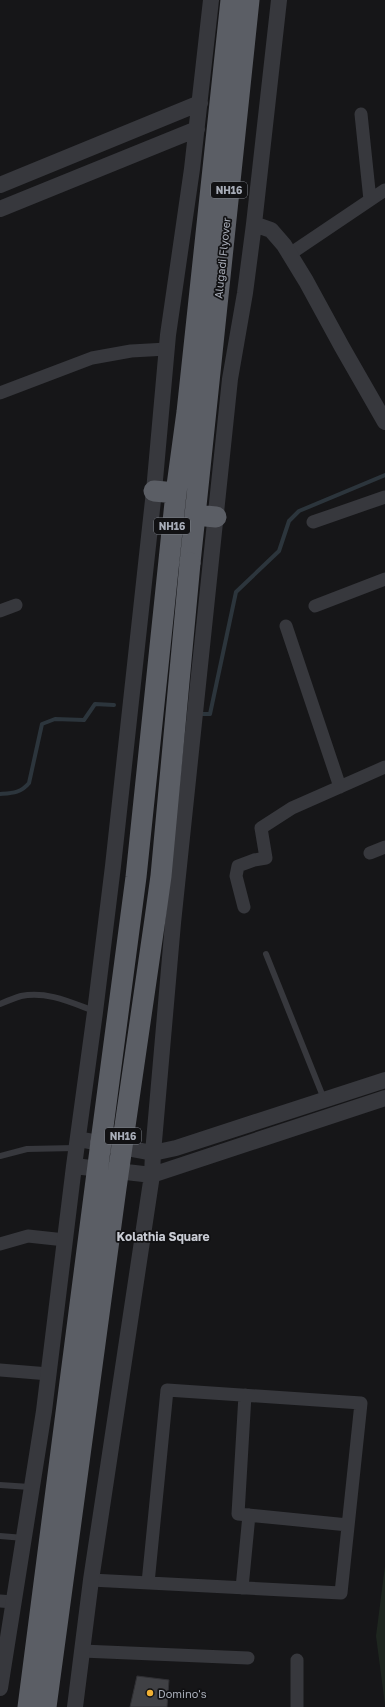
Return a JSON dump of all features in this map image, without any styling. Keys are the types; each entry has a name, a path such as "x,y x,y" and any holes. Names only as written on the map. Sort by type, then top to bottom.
{"highway":[{"name":"Alugadi Flyover","path":"176,493 187,412 231,0"},
{"name":"Alugadi Flyover","path":"195,516 250,0"},
{"path":"154,491 176,493"},
{"name":"NH16","path":"28,1707 136,877 176,493"},
{"path":"195,516 216,517"},
{"name":"NH16","path":"46,1707 115,1196 156,912 195,516"}],"street":[{"path":"0,1688 7,1601 24,1538 49,1374 74,1166 95,1012 113,866 154,491 167,349 197,129 211,0"},
{"path":"75,1707 91,1580 152,1175 173,922 197,706 230,379 245,293 254,224 279,0"},
{"path":"0,185 200,103"},
{"path":"361,114 370,200"},
{"path":"0,209 197,129"},
{"path":"290,254 385,190"},
{"path":"254,224 271,230 290,254 384,420"},
{"path":"0,393 92,358 131,351 167,349"},
{"path":"313,522 385,497"},
{"path":"315,606 385,579"},
{"path":"0,611 16,605"},
{"path":"286,626 340,786"},
{"path":"244,907 236,876 238,866 254,860 266,858 261,828 292,808 385,767"},
{"path":"370,853 385,847"},
{"path":"77,1144 153,1153 176,1148 385,1080"},
{"path":"74,1166 152,1175 385,1098"},
{"path":"0,1244 28,1236 65,1240"},
{"path":"0,1370 49,1374"},
{"path":"91,1580 242,1588 341,1593 361,1403 167,1390 148,1583"},
{"path":"245,1395 238,1514 348,1525"},
{"path":"242,1588 249,1516"},
{"path":"82,1650 248,1658"},
{"path":"297,1660 297,1707"}],"lane":[{"path":"266,954 324,1100"},
{"path":"0,1004 21,996 44,995 61,998 95,1012"},
{"path":"0,1156 26,1149 77,1144"},
{"path":"0,1485 32,1487"},
{"path":"0,1536 24,1538"}],"shaded area":[{"path":"385,1566 385,1705 376,1636"}],"building":[{"path":"137,1676 169,1680 167,1707 130,1707"}],"waterway":[{"path":"198,714 210,714 236,592 279,551 289,521 299,511 385,475"},
{"path":"0,794 19,791 29,783 42,724 55,719 84,720 95,704 114,705"}],"place":[{"name":"Domino's","path":"150,1693"}],"district":[{"name":"Kolathia Square","path":"163,1236"}]}
